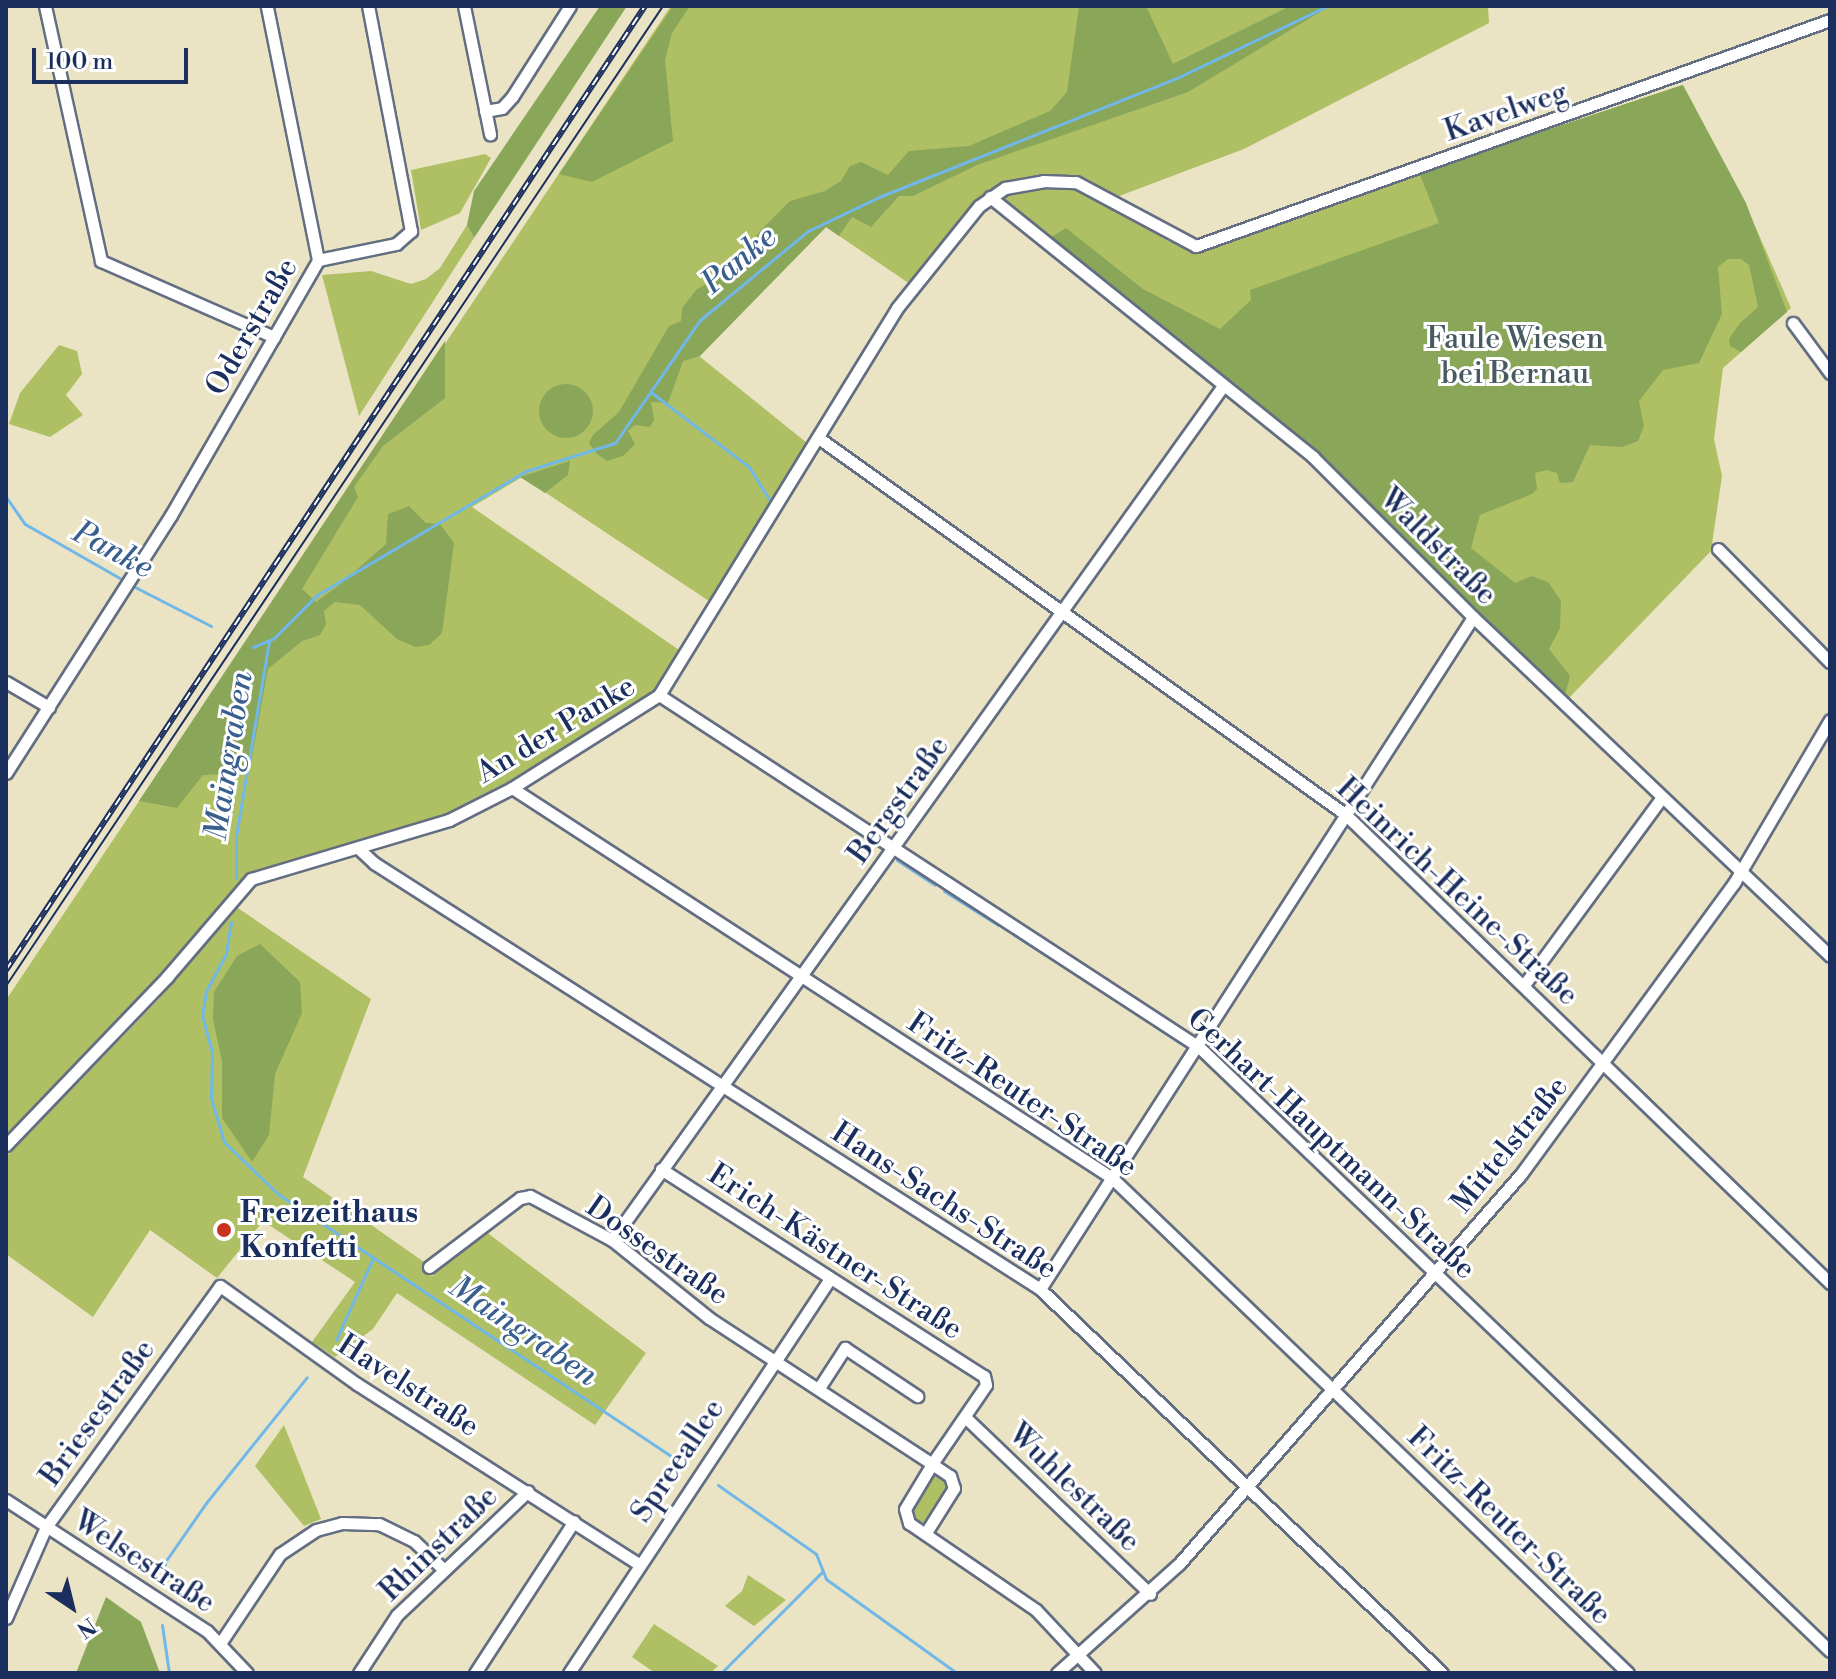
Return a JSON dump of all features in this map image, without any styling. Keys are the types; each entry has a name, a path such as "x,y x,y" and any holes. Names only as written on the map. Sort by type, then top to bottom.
{"street":[{"path":"45,6 94,247 112,269 274,337"},
{"name":"Oderstraße","path":"6,773 169,518 318,260 267,6"},
{"path":"318,260 396,244 412,226 368,6"},
{"path":"464,6 490,134"},
{"path":"557,6 560,21"},
{"path":"485,111 502,108 512,97 570,6"},
{"name":"Kavelweg","path":"990,197 1025,182 1076,182 1196,246 1830,20"},
{"name":"Waldstraße","path":"990,197 1313,457 1473,617 1742,869 1830,956"},
{"name":"An der Panke","path":"6,1145 167,977 251,879 449,820 512,788 659,695 820,439 897,308 990,197"},
{"path":"1793,323 1829,369"},
{"name":"Bergstraße","path":"612,1240 1223,386"},
{"name":"Heinrich-Heine-Straße","path":"820,439 1345,814 1830,1283"},
{"path":"1718,549 1830,662"},
{"path":"1040,1289 1199,1047 1473,617"},
{"path":"6,682 49,707"},
{"name":"Gerhart-Hauptmann-Straße","path":"659,695 1199,1047 1830,1651"},
{"name":"Mittelstraße","path":"1057,1673 1150,1594 1179,1564 1521,1174 1742,869 1830,720"},
{"name":"Fritz-Reuter-Straße","path":"512,788 1112,1178 1628,1673"},
{"path":"1524,985 1662,797"},
{"name":"Hans-Sachs-Straße","path":"358,848 374,863 1040,1289 1442,1673"},
{"name":"Erich-Kästner-Straße","path":"661,1169 984,1376 986,1385 965,1417"},
{"name":"Dossestraße","path":"429,1267 520,1198 530,1196 612,1240 709,1318 950,1476 954,1488 925,1534"},
{"name":"Spreeallee","path":"569,1673 830,1278"},
{"name":"Havelstraße","path":"220,1286 357,1384 639,1564"},
{"name":"Briesestraße","path":"6,1618 46,1527 220,1286"},
{"path":"819,1388 845,1348 917,1396"},
{"path":"965,1417 932,1464 904,1514 925,1534 1036,1610 1095,1673"},
{"name":"Wuhlestraße","path":"965,1417 1150,1594"},
{"name":"Rhinstraße","path":"359,1673 397,1615 528,1491"},
{"name":"Welsestraße","path":"6,1500 221,1642 247,1673"},
{"path":"475,1673 574,1521"},
{"path":"221,1642 280,1554 316,1530 342,1523 379,1524 414,1541 443,1569"}],"green space":[{"path":"600,6 627,6 474,238 467,225 474,191"},
{"name":"Faule Wiesen bei Bernau","path":"671,6 1488,6 1489,23 1244,149 1106,201 1168,241 1194,249 1682,85 1745,203 1791,308 1723,368 1714,439 1722,476 1711,551 1566,701 1317,453 993,191 910,284 826,227 699,356 807,443 709,601 522,477 472,507 682,652 663,684 650,698 506,787 449,815 243,879 191,944 6,1138 6,1000"},
{"path":"673,6 690,6 672,33 665,60 673,141 592,182 559,174"},
{"path":"1079,6 1146,6 1173,64 1290,6 1330,6 1188,92 977,165 913,196 899,196 871,227 852,217 839,236 826,227 700,356 683,361 668,403 651,402 654,420 650,427 635,425 628,431 635,444 623,456 607,461 596,453 589,443 593,435 619,412 669,326 681,321 682,308 697,289 736,269 759,232 790,201 825,191 841,181 850,166 861,162 888,175 909,151 969,146 1050,111 1067,92"},
{"path":"1683,85 1746,203 1787,312 1741,352 1730,346 1729,339 1740,323 1758,307 1749,265 1741,259 1728,259 1718,267 1722,314 1699,363 1663,370 1639,401 1644,426 1638,441 1622,447 1590,445 1573,482 1560,483 1557,473 1547,470 1535,473 1537,489 1532,494 1480,515 1471,548 1515,583 1532,576 1548,582 1561,601 1560,628 1549,649 1570,676 1564,699 1316,454 1048,239 1066,228 1143,289 1220,329 1251,300 1250,290 1439,223 1419,172"},
{"path":"485,154 491,158 460,213 421,230 411,170"},
{"path":"467,225 474,238 359,416 322,275 371,271 411,284 426,279 440,268"},
{"path":"445,341 445,398 383,446 354,487 358,497 302,589 316,602 338,586 386,544 388,514 409,506 426,523 440,524 454,543 442,633 429,645 415,647 397,639 360,605 335,602 324,611 326,624 320,635 302,641 268,669 249,773 203,775 177,808 139,801"},
{"path":"59,345 77,351 82,374 66,395 83,415 50,437 9,424 20,393"},
{"path":"566,384 585,392 593,411 585,430 566,438 547,430 539,411 547,392"},
{"path":"570,461 568,475 545,493 520,477"},
{"path":"235,906 371,999 303,1177 424,1262 425,1274 433,1276 440,1263 485,1231 646,1353 595,1425 397,1293 373,1329 335,1357 312,1342 355,1282 263,1221 217,1278 150,1230 93,1317 6,1254 6,1157 159,999"},
{"path":"260,944 300,982 302,1013 275,1074 269,1135 252,1162 222,1118 222,1061 213,1019 214,992 237,956"},
{"path":"284,1425 321,1519 304,1526 255,1466"},
{"path":"940,1474 949,1487 930,1521 917,1523 910,1511 929,1478"},
{"path":"748,1575 786,1600 754,1626 725,1606 742,1591"},
{"path":"106,1597 141,1622 160,1673 76,1673"},
{"path":"654,1624 718,1666 710,1673 655,1673 632,1657"}],"waterway":[{"name":"Panke","path":"253,647 274,638 317,595 526,471 615,443 700,320 808,231 879,197 1181,76 1327,6"},
{"path":"652,393 749,467 769,499"},
{"name":"Panke","path":"6,497 25,524 125,581"},
{"name":"Panke","path":"131,585 211,626"},
{"name":"Maingraben","path":"236,878 236,836 269,641"},
{"path":"897,860 935,885"},
{"path":"944,891 998,925"},
{"name":"Maingraben","path":"231,922 226,954 206,991 202,1015 212,1052 211,1098 224,1142 278,1194 677,1460"},
{"path":"1013,934 1096,987"},
{"path":"1099,989 1115,999"},
{"path":"1124,1005 1145,1019"},
{"path":"1155,1026 1180,1043"},
{"path":"336,1340 373,1258"},
{"path":"163,1581 165,1562 206,1503 307,1377"},
{"name":"Maingraben","path":"718,1485 816,1554 826,1579 957,1673"},
{"path":"721,1673 823,1571"},
{"path":"162,1625 169,1673"}],"tram line":[{"path":"6,986 663,6"}],"railway":[{"path":"6,970 645,6"}],"place":[{"name":"Freizeithaus Konfetti","path":"224,1230"}]}
